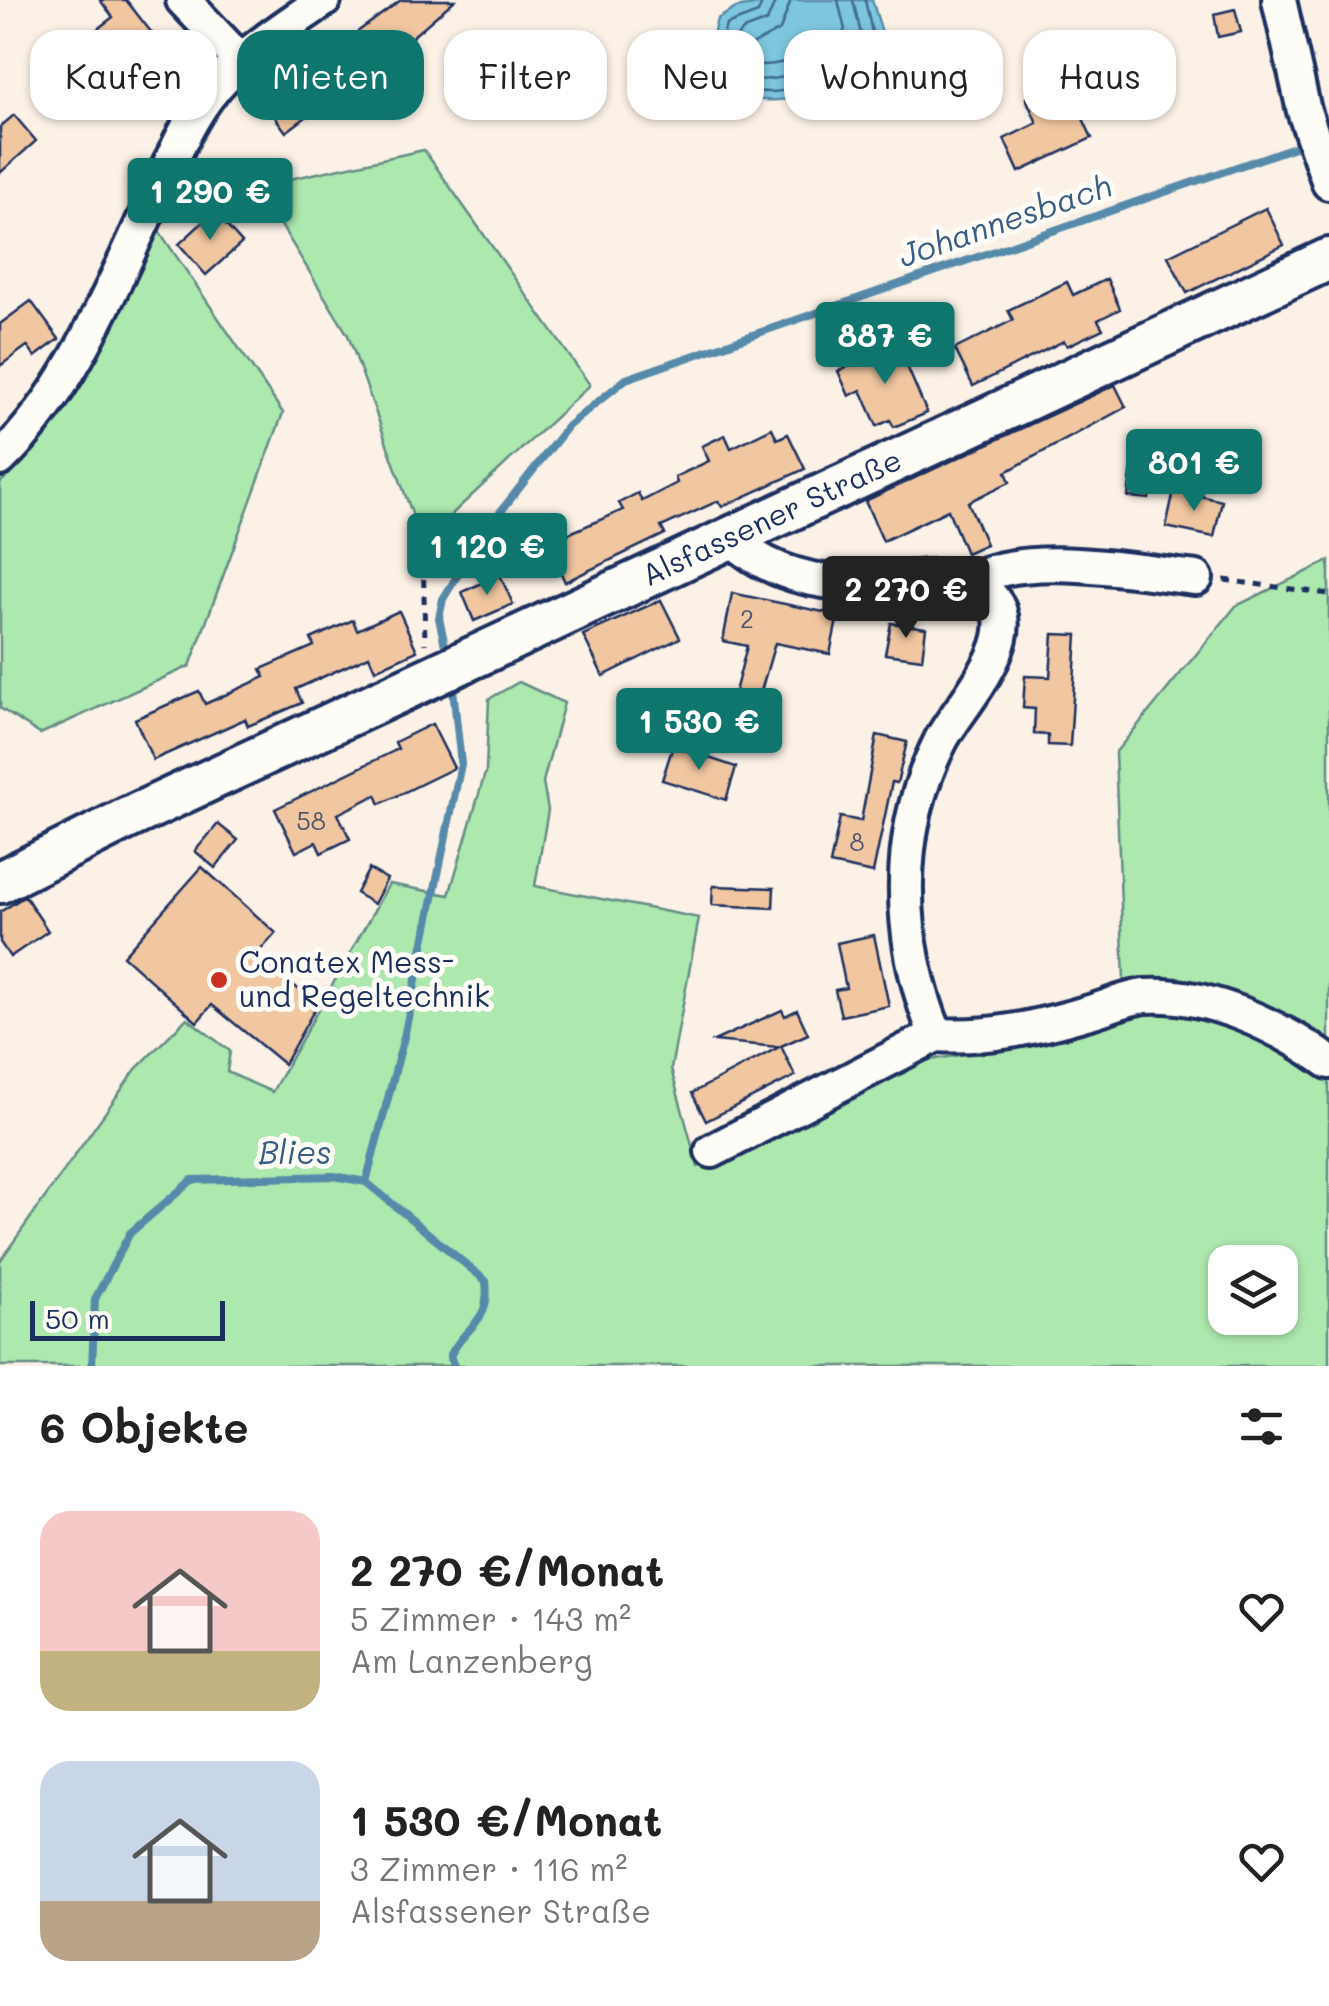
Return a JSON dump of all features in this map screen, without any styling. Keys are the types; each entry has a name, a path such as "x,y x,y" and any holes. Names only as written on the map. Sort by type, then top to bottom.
{"main road":[{"name":"Alsfassener Straße","path":"0,882 474,656 1329,259"}],"street":[{"path":"183,0 237,57"},
{"path":"281,30 324,0"},
{"path":"1279,0 1308,124 1324,170"},
{"path":"0,460 57,388 93,327 183,137 206,98 237,61"},
{"path":"730,537 772,568 825,581 868,583 939,576 967,582 993,598 1002,618 999,646 941,740 915,802 905,882 910,949 920,995 936,1034"},
{"path":"967,582 988,570 1079,566 1196,578"},
{"path":"712,1150 936,1034 973,1037 1027,1031 1144,996 1202,1001 1295,1037 1329,1062"}],"path":[{"path":"423,547 422,625 430,677"},
{"path":"1196,578 1294,586 1329,594"}],"green space":[{"path":"424,150 590,385 453,513 433,572 348,335 257,186"},
{"path":"153,222 283,413 190,666 40,734 0,708 0,483 51,426 92,362"},
{"path":"1329,561 1329,1366 0,1366 0,1261 136,1069 187,1018 230,1051 227,1072 272,1092 389,884 449,895 486,770 489,699 519,682 564,703 543,782 548,810 535,886 699,918 671,1069 698,1167 913,1063 984,1051 1125,1005 1115,753 1236,606"}],"water":[{"path":"781,0 872,0 881,30 784,30 784,99 764,99 764,30 716,30 717,19 736,8"}],"building":[{"path":"100,0 126,0 150,30 96,30 113,17"},
{"path":"401,0 455,0 420,30 360,30"},
{"path":"1235,9 1241,32 1218,37 1214,14"},
{"path":"14,115 36,141 0,173 0,127"},
{"path":"277,120 302,120 286,132"},
{"path":"1036,120 1084,120 1092,138 1019,172 1004,139 1037,123"},
{"path":"1266,208 1284,245 1187,293 1168,256"},
{"path":"214,212 242,243 206,275 179,244"},
{"path":"1107,279 1120,309 1098,320 1103,329 1067,346 1064,341 973,386 955,349 1013,320 1008,310 1067,282 1073,295"},
{"path":"31,301 59,339 35,357 27,346 0,366 0,324"},
{"path":"898,345 927,413 894,427 890,420 877,426 861,390 849,396 838,371"},
{"path":"1115,385 1126,407 1006,472 1010,482 968,502 986,544 966,553 948,510 883,541 865,501"},
{"path":"772,428 777,439 788,434 805,469 722,507 718,501 661,527 665,534 565,582 547,543 623,510 619,503 638,493 642,501 677,483 675,477 709,461 702,446 725,435 731,448"},
{"path":"1132,467 1152,469 1149,499 1128,497"},
{"path":"1174,490 1222,501 1214,537 1166,527"},
{"path":"500,575 513,604 474,621 462,592"},
{"path":"732,593 838,615 830,654 775,643 759,698 735,692 747,646 723,641"},
{"path":"661,600 680,638 603,676 583,635"},
{"path":"399,611 417,651 375,670 369,656 296,689 302,703 248,726 245,719 153,760 135,719 199,691 205,704 265,677 261,669 314,646 311,639 353,620 357,630"},
{"path":"891,623 926,628 922,659 885,654"},
{"path":"1053,634 1077,635 1070,746 1048,745 1048,735 1034,734 1035,709 1023,708 1025,676 1050,677"},
{"path":"432,724 454,768 380,804 376,795 338,814 350,839 321,853 316,842 296,852 275,809 398,749 395,742"},
{"path":"877,735 907,742 897,783 892,782 873,873 830,864 840,817 861,821"},
{"path":"673,746 736,767 726,800 662,780"},
{"path":"218,824 238,840 215,868 195,851"},
{"name":"Conatex Mess- und Regeltechnik","path":"202,867 276,933 257,954 317,1005 284,1064 212,1005 197,1022 123,956"},
{"path":"369,869 387,879 374,904 356,893"},
{"path":"713,886 774,888 773,908 712,905"},
{"path":"25,896 48,931 10,957 0,942 0,912"},
{"path":"874,935 889,1006 841,1016 835,990 846,988 837,943"},
{"path":"782,1010 785,1016 797,1010 808,1034 781,1046 795,1076 706,1121 692,1093 779,1047 714,1041"}],"waterway":[{"name":"Johannesbach","path":"447,655 439,618 443,599 483,534 568,426 626,379 1306,143"},
{"name":"Johannesbach","path":"366,1182 404,1037 461,764 452,679"},
{"name":"Blies","path":"92,1366 95,1299 130,1233 192,1180 334,1176 366,1182 486,1281 485,1307 450,1356 454,1366"}],"place":[{"name":"Conatex Mess- und Regeltechnik","path":"219,980"}]}
